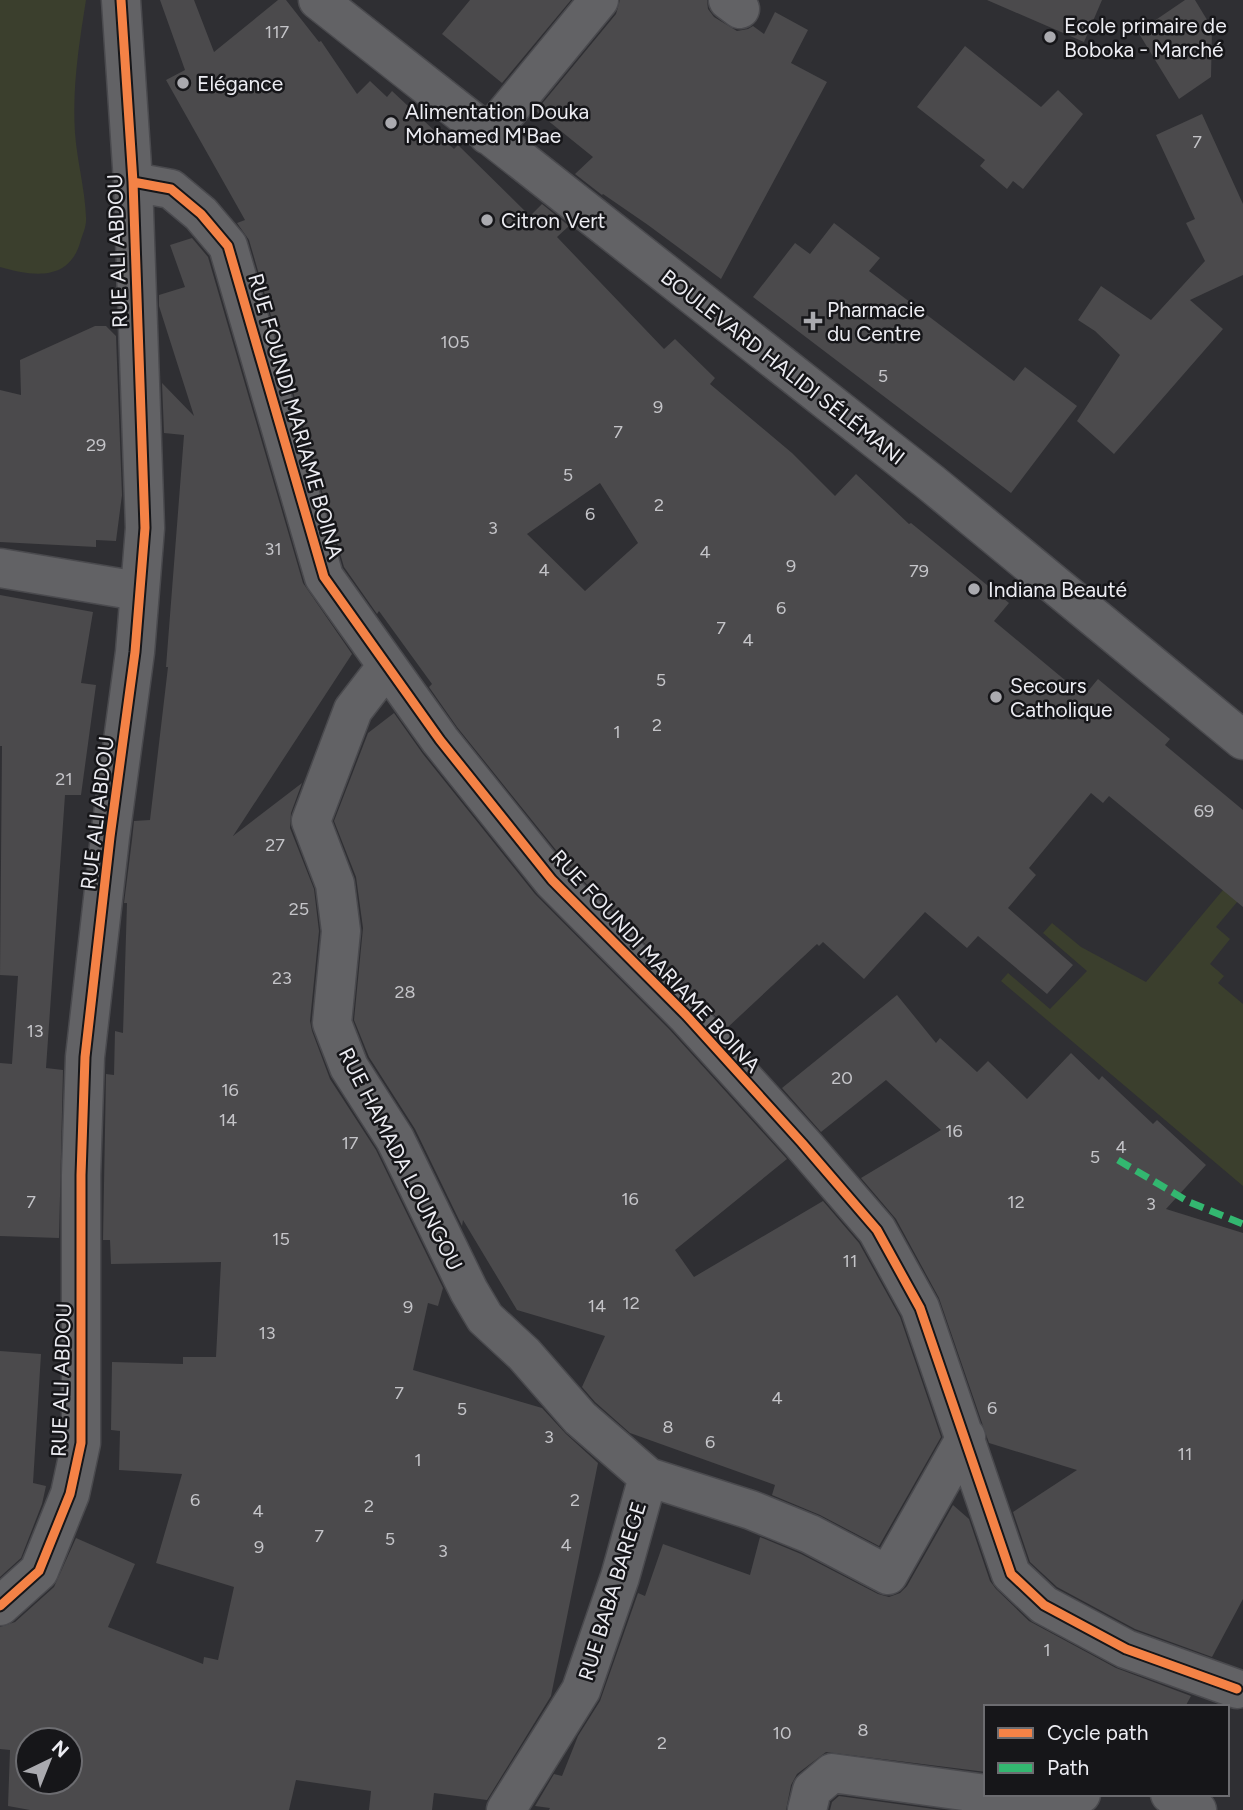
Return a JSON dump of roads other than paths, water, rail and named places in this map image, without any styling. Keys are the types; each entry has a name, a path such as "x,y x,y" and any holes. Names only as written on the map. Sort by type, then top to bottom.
{"street":[{"name":"RUE ALI ABDOU","path":"0,1606 39,1571 70,1494 81,1443 81,1175 85,1057 110,837 135,652 145,528 133,182 121,0"},
{"name":"BOULEVARD HALIDI SÉLÉMANI","path":"318,0 939,490 1243,740"},
{"path":"488,135 599,0"},
{"name":"RUE FOUNDI MARIAME BOINA","path":"133,182 171,189 201,214 228,246 324,577 386,667 440,740 552,880 686,1015 877,1230 920,1308 1011,1574 1044,1605 1126,1649 1236,1691"},
{"path":"0,568 138,591"},
{"name":"RUE HAMADA LOUNGOU","path":"386,667 352,710 311,821 335,884 341,931 332,1023 349,1067 395,1139 469,1291 485,1318 524,1354 580,1418 648,1477 751,1510 810,1534 888,1575 966,1437"},
{"name":"RUE BABA BAREGE","path":"506,1810 581,1690 620,1577 648,1477"},
{"path":"807,1810 811,1790 832,1773 984,1793"},
{"path":"1002,1796 1024,1799 1058,1796"}],"place":[{"name":"Ecole primaire de Boboka - Marché","path":"1050,37"},
{"name":"Elégance","path":"183,83"},
{"name":"Alimentation Douka Mohamed M'Bae","path":"391,123"},
{"name":"Citron Vert","path":"487,220"},
{"name":"Pharmacie du Centre","path":"813,321"},
{"name":"Indiana Beauté","path":"974,589"},
{"name":"Secours Catholique","path":"996,697"}]}
